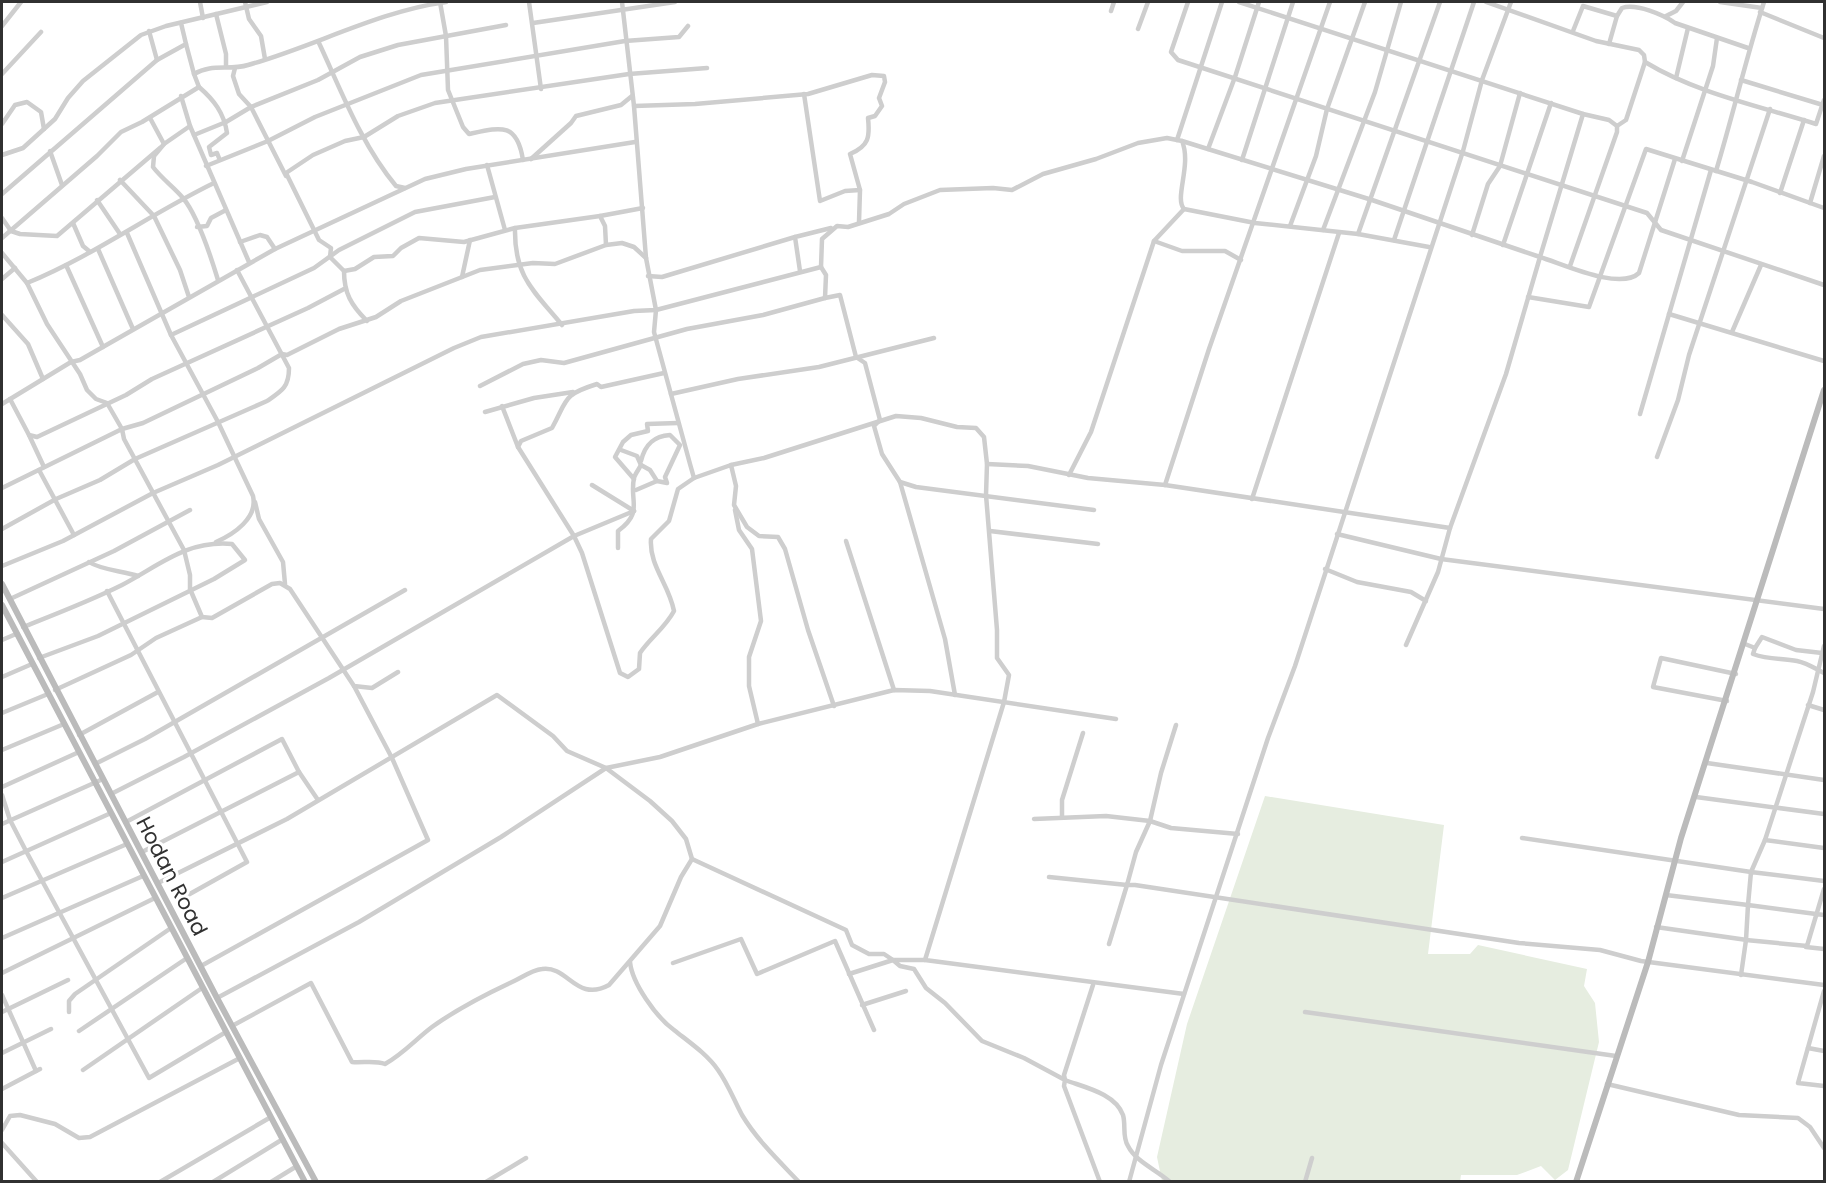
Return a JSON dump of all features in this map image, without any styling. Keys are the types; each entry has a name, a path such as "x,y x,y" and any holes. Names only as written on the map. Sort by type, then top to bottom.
{"main road":[{"path":"1576,1182 1606,1084 1648,962 1656,927 1695,797 1736,674 1824,390"},
{"name":"Hodan Road","path":"2,584 217,998 316,1182"},
{"name":"Hodan Road","path":"2,605 305,1182"}],"street":[{"path":"2,26 21,2"},
{"path":"200,2 203,18"},
{"path":"2,155 23,148 44,129 83,81 105,62 149,31 203,18 245,4 267,2"},
{"path":"440,2 449,68 448,90 466,134 496,127 510,131 518,138 523,160"},
{"path":"194,74 203,68 226,66 235,68 319,43 384,17 446,2"},
{"path":"529,2 541,89"},
{"path":"622,2 634,106 635,142 646,258 656,310 653,321 682,443 694,478"},
{"path":"532,23 675,2"},
{"path":"1111,12 1114,2"},
{"path":"1138,29 1148,2"},
{"path":"1188,2 1171,52 1178,60 1267,87 1362,121 1462,151 1500,166 1647,213 1661,230 1824,285"},
{"path":"1179,141 1222,2"},
{"path":"1239,2 1419,58 1582,114 1609,120 1617,126"},
{"path":"1208,149 1235,78 1259,2"},
{"path":"1242,160 1293,2"},
{"path":"1166,485 1209,349 1255,223 1330,2"},
{"path":"1290,226 1307,181 1328,109 1365,2"},
{"path":"1323,230 1362,121 1375,92 1401,2"},
{"path":"1358,234 1372,200 1440,2"},
{"path":"1394,240 1427,140 1438,115 1450,70 1474,2"},
{"path":"1486,2 1609,44 1639,50 1644,55 1645,62 1626,120 1617,126 1615,139 1570,267"},
{"path":"1129,1182 1184,994 1462,151 1482,80 1511,2"},
{"path":"1666,16 1676,11 1683,2"},
{"path":"1720,2 1761,10 1824,38"},
{"path":"1640,414 1669,314 1738,99 1748,48 1764,2"},
{"path":"245,4 249,19 261,36 265,59"},
{"path":"1573,31 1583,4 1617,16"},
{"path":"1609,44 1617,16 1622,8 1629,6 1666,16 1689,28 1748,48"},
{"path":"216,14 226,54 226,66"},
{"path":"181,22 199,87 219,108 226,122 227,133 209,147 211,154 217,153 219,158"},
{"path":"194,135 226,122 251,107 271,101 334,72 360,57 398,45 506,25"},
{"path":"206,166 219,158 268,141 296,125 415,77 449,68 625,41 679,37 688,26"},
{"path":"1676,78 1689,28"},
{"path":"149,31 157,60"},
{"path":"2,74 41,32"},
{"path":"1682,161 1713,66 1717,38"},
{"path":"319,43 329,69 334,72"},
{"path":"2,194 157,60 186,44"},
{"path":"1645,62 1706,90 1824,127"},
{"path":"235,68 234,83 239,94 251,107 319,240 331,248 330,257"},
{"path":"287,178 289,169 313,154 345,141 364,137 379,126 415,108 629,74 707,68"},
{"path":"334,72 333,76 364,137 396,186 405,188"},
{"path":"634,106 695,104 804,94 872,75 884,76 885,82 879,98 882,106 875,116 868,118 870,135 868,142 860,150 850,154 860,190 859,222"},
{"path":"1741,80 1824,106 1816,124"},
{"path":"2,238 121,132 150,118 181,96 199,87"},
{"path":"1472,235 1488,184 1500,166 1520,93"},
{"path":"804,94 820,201 845,191 860,190"},
{"path":"181,96 206,166 249,262"},
{"path":"531,159 576,116 621,105 632,96"},
{"path":"2,124 15,105 27,102 41,112 44,129"},
{"path":"1503,245 1551,103"},
{"path":"1657,457 1678,400 1700,324 1770,109"},
{"path":"1406,645 1442,559 1450,528 1506,374 1582,114"},
{"path":"150,118 164,144"},
{"path":"1780,193 1804,120"},
{"path":"2,218 10,231 25,236 54,237 164,144 190,126"},
{"path":"648,276 662,277 795,237 837,226 848,227 889,214 904,204 940,190 993,188 1012,190 1043,174 1096,159 1138,143 1167,138 1372,200 1472,235 1617,281 1634,278 1639,273 1675,159"},
{"path":"1179,141 1186,151 1186,176 1180,196 1180,205 1184,209 1255,223 1358,234 1429,247"},
{"path":"2,404 71,362 249,262 405,188 446,172 635,142"},
{"path":"160,148 154,156 153,167 168,186 183,198 206,241 218,280"},
{"path":"1528,297 1589,308 1644,150 1714,170 1824,208"},
{"path":"50,151 62,185"},
{"path":"1810,203 1824,156"},
{"path":"487,165 505,230"},
{"path":"120,180 154,216 180,270 189,297"},
{"path":"27,283 66,265 89,251 98,249 183,198 214,183"},
{"path":"171,335 314,268 330,257 421,210 495,197"},
{"path":"97,200 120,234"},
{"path":"344,271 355,268 374,257 393,256 401,248 419,238 470,240 515,228 643,208"},
{"path":"1069,475 1090,432 1154,241 1184,209"},
{"path":"197,227 207,226 211,218 226,210"},
{"path":"600,216 603,219 606,245"},
{"path":"73,223 83,246 89,251"},
{"path":"825,298 826,274 821,267 822,239 837,226"},
{"path":"515,228 518,264 526,283 562,325"},
{"path":"127,233 171,335 235,456 255,502 259,519 283,562 285,584 354,686 392,758 428,840 201,966"},
{"path":"1252,499 1339,233"},
{"path":"240,242 260,235 267,237 275,249"},
{"path":"795,237 800,271"},
{"path":"462,277 470,240"},
{"path":"1154,241 1182,251 1225,251 1241,261"},
{"path":"2,488 122,429 143,423 202,395 273,361 282,354 287,355 339,329 367,321 401,301 487,268 518,264 555,264 606,245 627,243 646,258"},
{"path":"98,249 133,329"},
{"path":"2,253 27,283 91,396 107,403 122,429 124,439 184,550 190,574 190,589 202,617"},
{"path":"330,257 344,271 344,289 354,308 367,321"},
{"path":"66,265 103,346"},
{"path":"1732,332 1761,265"},
{"path":"2,566 74,534 153,493 235,456 420,363 472,340 634,311 656,310 821,267"},
{"path":"2,279 15,268"},
{"path":"2,529 56,499 100,480 135,459 267,401 285,389 289,368 237,270"},
{"path":"28,435 37,437 152,378 309,308 344,289"},
{"path":"480,386 523,364 541,360 564,363 656,338 840,295 856,357 865,363 880,420"},
{"path":"1669,314 1824,361"},
{"path":"2,315 28,344 43,379"},
{"path":"671,394 738,379 819,367 934,338"},
{"path":"484,412 502,406 573,392 597,384 601,387 664,373"},
{"path":"518,447 521,441 552,428 562,404 573,392"},
{"path":"10,399 44,467"},
{"path":"502,406 518,447 574,536 588,567 620,673 628,677 635,675 639,669 640,653 657,635 660,627 674,611 671,598 650,556 651,539 669,521 678,489 694,478 896,416 921,418 957,428 976,428 984,437 997,658 1009,675 1004,702 925,960"},
{"path":"880,420 874,426 882,454 900,482 945,639 955,694"},
{"path":"618,548 618,531 627,524 634,511 636,490 634,479 615,457 621,450 623,442 631,435 648,431 647,424 678,423"},
{"path":"634,479 650,441 662,435 670,435 682,443"},
{"path":"666,483 665,477 682,443"},
{"path":"621,450 637,456 657,481"},
{"path":"987,464 1028,466 1069,475 1166,485 1450,528"},
{"path":"731,465 735,486 734,505 740,531 752,549 761,621 749,657 749,686 758,724"},
{"path":"39,470 74,534"},
{"path":"636,490 657,481 672,483 678,489"},
{"path":"900,482 916,487 1094,510"},
{"path":"592,485 634,511"},
{"path":"23,627 107,591 184,550 213,542 244,525 250,517 255,502"},
{"path":"734,505 754,534 778,537 785,549 808,630 834,706"},
{"path":"10,599 89,562 190,510"},
{"path":"111,794 191,754 574,536 634,511"},
{"path":"990,531 1098,544"},
{"path":"1336,534 1442,559 1575,575 1687,593 1759,599 1824,609"},
{"path":"846,541 894,690"},
{"path":"39,658 98,636 246,560 232,544 213,542"},
{"path":"89,562 96,567 115,568 138,576"},
{"path":"1325,569 1357,582 1411,592 1426,601"},
{"path":"56,690 138,651 156,638 202,617 212,618 272,584 285,584"},
{"path":"107,591 247,862 178,900"},
{"path":"95,764 174,722 405,591"},
{"path":"2,640 16,634"},
{"path":"1822,653 1796,650 1762,637 1754,654 1778,661 1799,661 1824,673"},
{"path":"1745,644 1755,648"},
{"path":"1741,975 1751,872 1776,808 1824,646"},
{"path":"1727,701 1653,687 1660,658 1736,674"},
{"path":"2,677 32,664"},
{"path":"354,686 372,688 398,672"},
{"path":"217,998 359,922 501,837 606,768 660,757 758,724 894,690 955,694 1116,719"},
{"path":"79,735 158,692"},
{"path":"2,713 48,694"},
{"path":"158,883 238,844 318,800 497,695 553,736 567,751 606,768 672,820 686,839 692,859 726,876 800,906 846,930 852,945 870,954 884,954 900,966 914,969 926,988 945,1003 982,1041 1024,1058 1065,1080 1094,1089 1123,1115 1126,1145 1135,1156 1158,1170 1170,1182"},
{"path":"1808,705 1824,710"},
{"path":"2,750 63,724"},
{"path":"1109,944 1135,855 1150,821 1176,725"},
{"path":"1062,817 1062,800 1083,733"},
{"path":"126,822 282,739 298,772 318,800"},
{"path":"2,788 79,752"},
{"path":"1707,763 1824,780"},
{"path":"142,852 298,772"},
{"path":"2,824 103,779"},
{"path":"2,795 10,820 149,1078 226,1032"},
{"path":"1695,797 1824,814"},
{"path":"2,862 111,813"},
{"path":"1034,819 1106,816 1150,821 1171,828 1238,834"},
{"path":"1522,838 1824,882"},
{"path":"1765,840 1824,848"},
{"path":"2,898 127,844"},
{"path":"232,1026 311,983 352,1062 385,1064 430,1028 480,996 541,969 560,974 571,983 587,990 600,990 609,985 660,926 681,877 692,859"},
{"path":"2,938 143,876"},
{"path":"1049,877 1217,897 1520,943 1600,950 1648,962 1824,985"},
{"path":"1746,940 1807,946 1824,889"},
{"path":"1666,895 1824,915"},
{"path":"2,973 155,898"},
{"path":"1656,927 1824,949"},
{"path":"69,1012 69,1001 96,979 171,928"},
{"path":"673,963 741,939 757,974 835,941 874,1030"},
{"path":"79,1031 187,958"},
{"path":"849,974 893,960 925,960 1093,985 1184,994"},
{"path":"630,962 634,982 672,1029 686,1038 718,1068 742,1116 772,1154 799,1182"},
{"path":"2,1012 68,981"},
{"path":"1093,985 1064,1075 1064,1086 1100,1182"},
{"path":"83,1070 202,987"},
{"path":"862,1005 906,991"},
{"path":"1824,991 1798,1083 1824,1086"},
{"path":"2,995 22,1043 38,1070 2,1089"},
{"path":"1305,1012 1616,1056"},
{"path":"1817,1016 1824,1018"},
{"path":"2,1053 51,1029"},
{"path":"1808,1048 1824,1051"},
{"path":"2,1130 10,1116 20,1115 55,1124 79,1138 90,1137 240,1058"},
{"path":"1606,1084 1739,1115 1798,1118 1810,1127 1824,1148"},
{"path":"160,1182 271,1117"},
{"path":"213,1182 283,1139"},
{"path":"2,1143 38,1182"},
{"path":"486,1182 526,1158"},
{"path":"1305,1182 1312,1158"},
{"path":"271,1182 297,1166"}],"shaded area":[{"path":"1265,796 1444,825 1428,954 1470,954 1478,945 1587,969 1584,986 1595,1003 1599,1042 1568,1170 1555,1180 1541,1166 1517,1175 1461,1175 1460,1182 1162,1181 1157,1157 1187,1024"}]}
